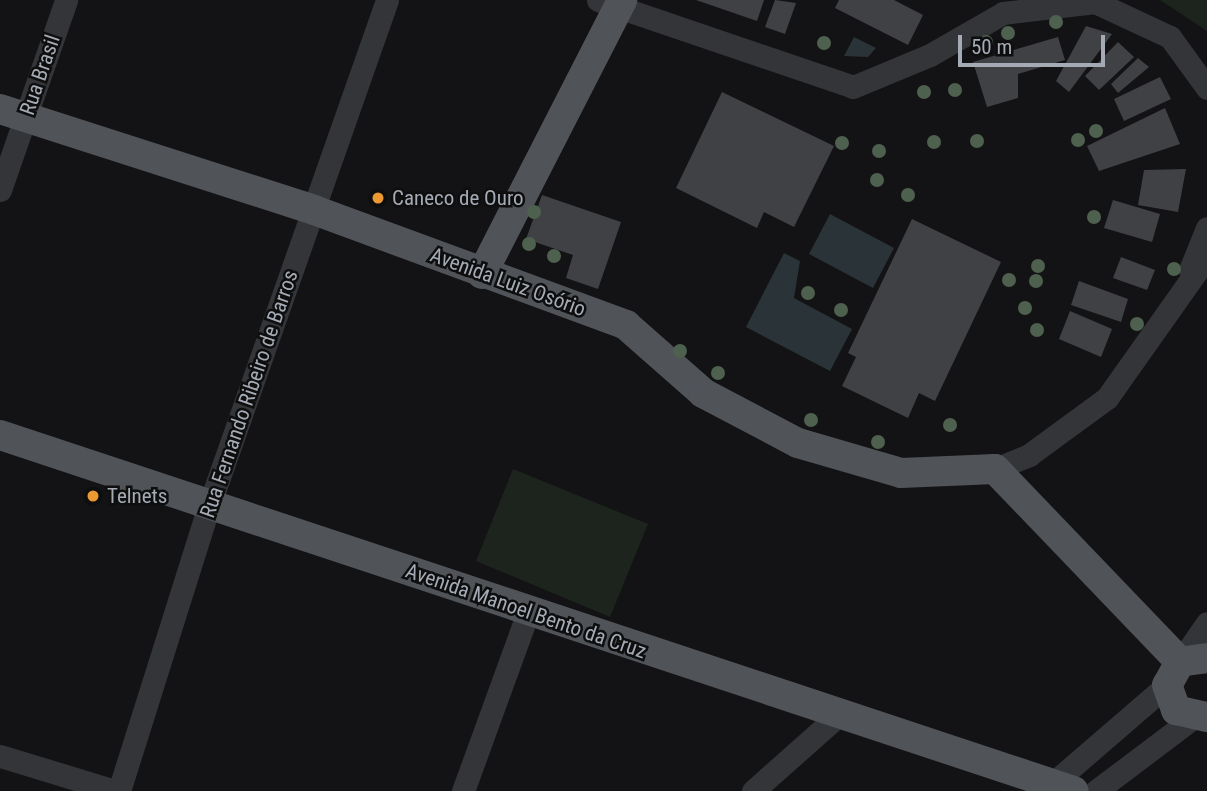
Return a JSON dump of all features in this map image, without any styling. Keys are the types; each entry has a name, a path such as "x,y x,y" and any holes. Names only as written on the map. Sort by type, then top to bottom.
{"main road":[{"path":"482,274 613,2"},
{"name":"Avenida Luiz Osório","path":"13,113 314,210 626,325 704,393 798,443 901,472 995,469"},
{"name":"Avenida Manoel Bento da Cruz","path":"0,435 210,503 528,612 841,713 1057,789"},
{"path":"995,469 1185,668 1176,710 1200,718"}],"street":[{"name":"Rua Brasil","path":"0,190 13,113 66,0"},
{"name":"Rua Fernando Ribeiro de Barros","path":"117,791 210,503 387,0"},
{"path":"613,2 853,87 930,55 1007,6 1095,2 1170,37 1207,88"},
{"path":"1167,317 1207,228"},
{"path":"1167,317 1207,246"},
{"path":"995,469 1029,456 1107,398 1207,257"},
{"path":"463,791 528,612"},
{"path":"1057,789 1185,668 1207,623"},
{"path":"753,791 841,713"},
{"path":"1096,791 1200,718"},
{"path":"0,756 117,791"}],"shaded area":[{"path":"1160,0 1207,0 1207,31"},
{"path":"854,37 876,48 868,57 844,56"},
{"path":"830,214 894,248 873,288 809,254"},
{"path":"784,253 800,261 794,298 852,329 830,371 746,327"},
{"path":"513,469 648,524 610,617 476,561"}],"building":[{"path":"696,0 764,0 757,21"},
{"path":"775,0 796,3 785,34 765,27"},
{"path":"839,0 894,0 923,15 908,45 835,8"},
{"path":"1086,26 1112,34 1069,92 1056,81"},
{"path":"1058,37 1065,60 1018,74 1018,98 987,107 973,62"},
{"path":"1118,42 1134,57 1099,90 1085,76"},
{"path":"1138,58 1149,67 1118,93 1111,84"},
{"path":"1160,77 1171,99 1124,121 1114,99"},
{"path":"722,92 834,146 794,227 764,212 757,228 676,188"},
{"path":"1165,108 1180,144 1099,171 1087,146"},
{"path":"1186,169 1178,212 1138,205 1144,170"},
{"path":"542,195 621,222 598,289 566,278 573,255 526,239"},
{"path":"1113,200 1160,214 1152,242 1104,228"},
{"path":"912,219 1001,262 935,401 919,393 908,418 842,386 856,357 848,353"},
{"path":"1121,257 1155,270 1147,290 1113,278"},
{"path":"1079,281 1128,299 1121,322 1071,305"},
{"path":"1070,311 1112,329 1101,357 1059,339"}],"place":[{"name":"Caneco de Ouro","path":"378,198"},
{"name":"Telnets","path":"93,496"}]}
